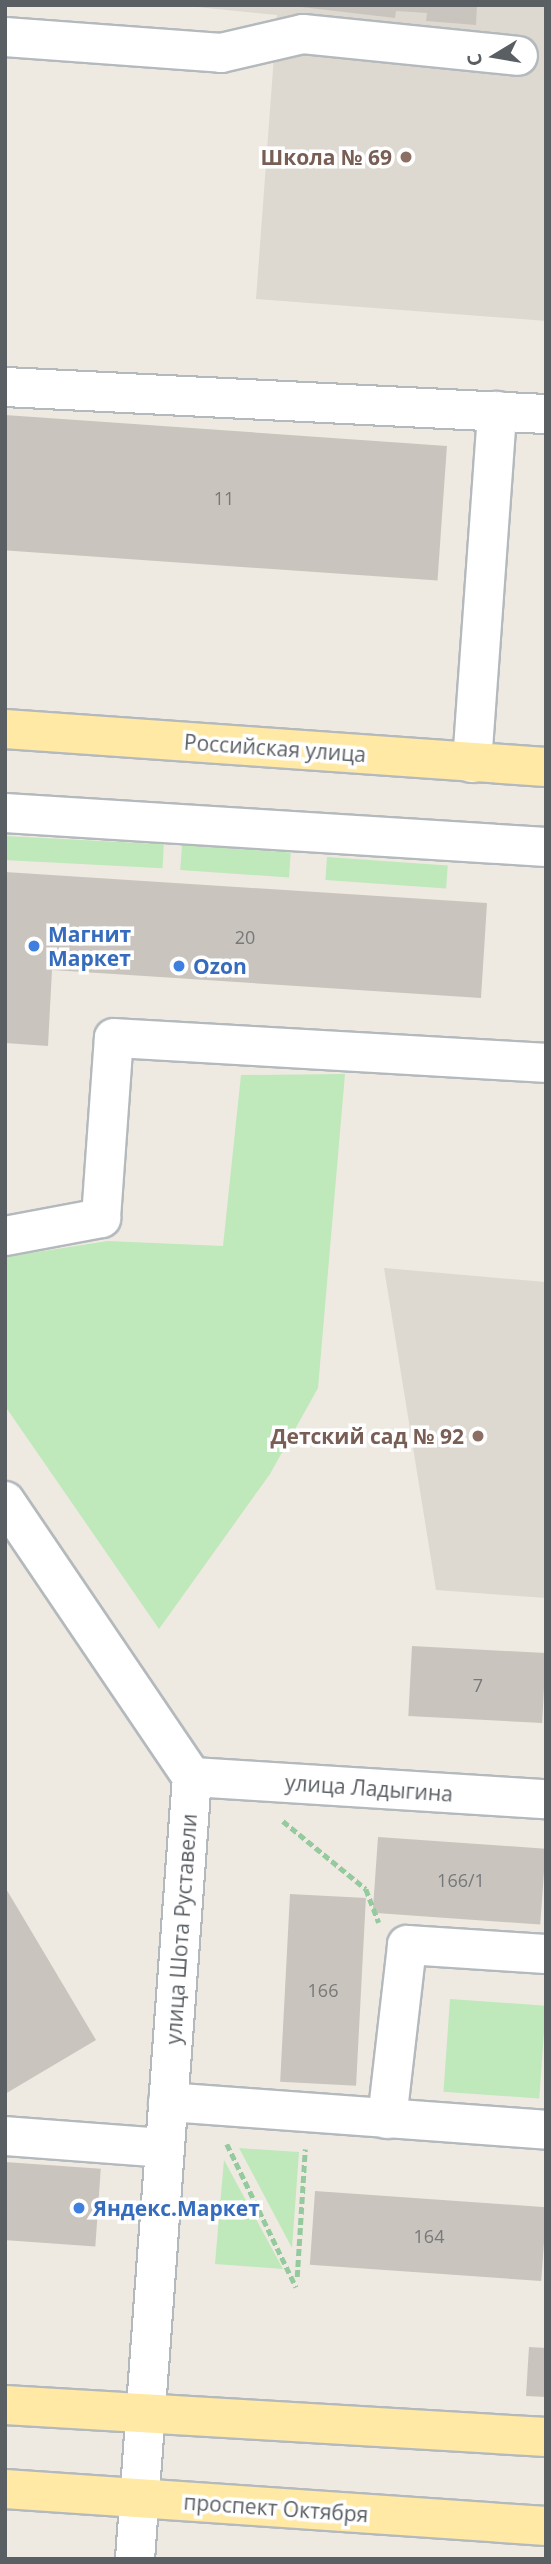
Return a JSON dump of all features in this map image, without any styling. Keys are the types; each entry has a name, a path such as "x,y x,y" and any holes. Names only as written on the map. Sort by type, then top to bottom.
{"main road":[{"name":"Российская улица","path":"5,729 546,767"},
{"path":"5,2405 546,2437"},
{"name":"проспект Октября","path":"5,2489 546,2526"}],"street":[{"path":"5,37 221,53 303,34 518,56"},
{"path":"5,387 546,414"},
{"path":"472,763 497,411"},
{"path":"5,813 546,847"},
{"path":"5,1236 101,1218 114,1038 546,1063"},
{"path":"5,1501 192,1777"},
{"name":"улица Ладыгина","path":"192,1777 546,1799"},
{"name":"улица Шота Руставели","path":"135,2559 143,2499 167,2102 192,1777"},
{"path":"387,2119 407,1945 546,1954"},
{"path":"167,2102 546,2130"},
{"path":"5,2136 164,2148"}],"path":[{"path":"231,1779 366,1889 372,1918 407,1945"},
{"path":"207,2105 297,2277"},
{"path":"296,2287 308,2113"}],"shaded area":[{"name":"Школа № 69","path":"177,5 546,5 546,321 256,299 277,15"},
{"name":"Детский сад № 92","path":"384,1268 546,1282 546,1598 436,1590"}],"green space":[{"path":"5,836 164,844 163,868 5,860"},
{"path":"182,845 291,853 289,878 180,870"},
{"path":"327,857 448,865 446,888 325,880"},
{"path":"345,1074 318,1388 270,1474 159,1629 5,1406 5,1257 108,1241 223,1246 241,1075"},
{"path":"450,1999 546,2006 539,2098 444,2092"},
{"path":"239,2148 299,2152 292,2248"},
{"path":"224,2160 283,2269 215,2264"}],"building":[{"path":"284,5 477,5 476,25 426,21 427,13 396,11 395,18"},
{"path":"5,415 447,446 438,581 5,550"},
{"path":"5,872 487,903 481,998 52,970 48,1046 5,1043"},
{"path":"412,1646 546,1653 542,1723 408,1716"},
{"path":"378,1837 546,1849 540,1925 373,1913"},
{"path":"5,1887 96,2040 5,2094"},
{"path":"290,1894 366,1898 356,2086 280,2082"},
{"path":"5,2162 101,2169 95,2247 5,2240"},
{"path":"315,2191 546,2207 541,2281 310,2265"},
{"path":"529,2347 546,2348 546,2397 526,2396"}],"place":[{"name":"Школа № 69","path":"406,157"},
{"name":"Магнит Маркет","path":"34,946"},
{"name":"Ozon","path":"179,966"},
{"name":"Детский сад № 92","path":"478,1436"},
{"name":"Яндекс.Маркет","path":"79,2208"}]}
